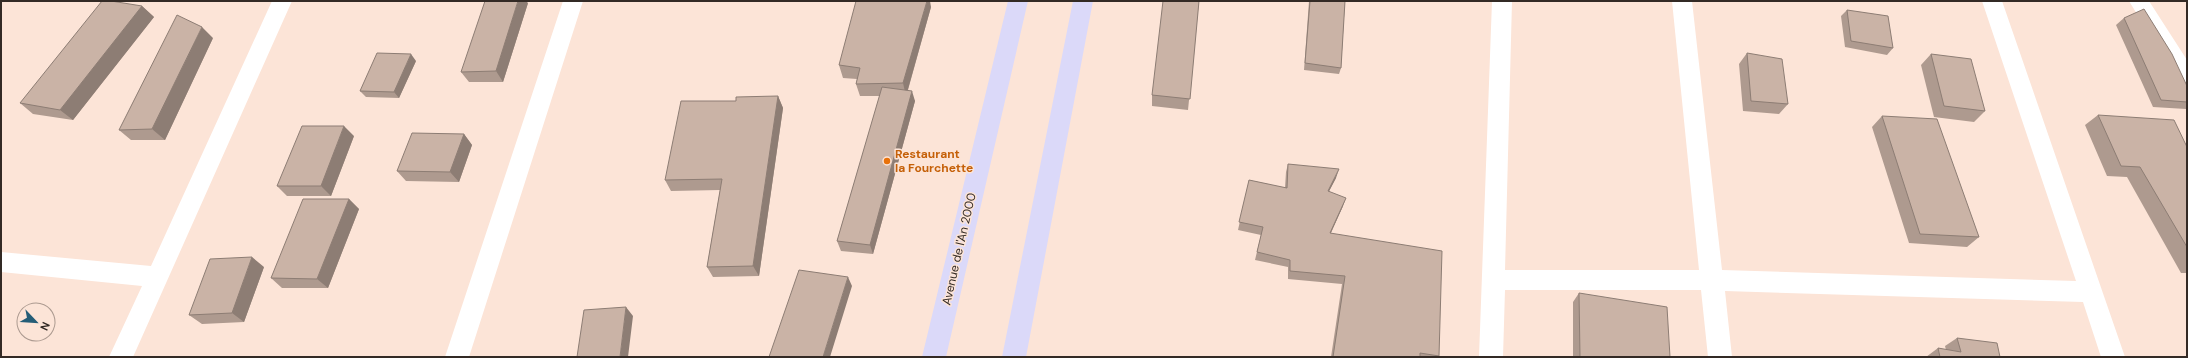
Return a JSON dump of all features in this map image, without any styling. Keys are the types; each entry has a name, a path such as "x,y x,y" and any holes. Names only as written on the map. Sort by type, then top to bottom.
{"main road":[{"name":"Avenue de l'An 2000","path":"934,357 1018,1"},
{"path":"1014,357 1084,1"}],"street":[{"path":"121,357 282,1"},
{"path":"457,357 572,1"},
{"path":"1491,357 1495,280 1502,1"},
{"path":"1682,1 1713,280 1720,357"},
{"path":"1992,1 2113,357"},
{"path":"2140,1 2187,78"},
{"path":"1,262 157,277"},
{"path":"1495,280 1713,280 2091,292"}],"building":[{"path":"102,1 142,6 60,110 20,103"},
{"path":"485,1 518,1 496,71 461,72"},
{"path":"856,1 927,1 903,83 856,84 860,68 839,65"},
{"path":"1163,1 1199,1 1190,99 1152,95"},
{"path":"1310,1 1345,1 1341,68 1305,63"},
{"path":"2144,9 2172,54 2187,86 2187,102 2161,100 2124,18"},
{"path":"1847,10 1888,16 1893,48 1851,41"},
{"path":"177,15 202,27 152,129 119,130"},
{"path":"377,53 411,54 394,92 360,91"},
{"path":"1747,53 1782,59 1788,104 1751,101"},
{"path":"1931,54 1971,59 1985,111 1944,106"},
{"path":"882,87 912,91 870,245 837,241"},
{"path":"778,96 753,266 707,267 722,179 665,180 681,101 736,101 736,97"},
{"path":"2098,115 2174,120 2187,147 2187,247 2140,167 2121,166"},
{"path":"1882,116 1937,119 1979,237 1920,234"},
{"path":"302,126 344,126 321,186 277,186"},
{"path":"412,133 464,134 450,172 397,171"},
{"path":"1288,164 1339,169 1328,191 1346,198 1330,233 1442,251 1439,356 1420,353 1420,357 1333,357 1345,276 1290,271 1290,260 1257,252 1263,227 1239,222 1249,180 1287,188"},
{"path":"303,199 349,199 317,279 271,278"},
{"path":"252,257 232,313 189,315 210,259"},
{"path":"799,270 848,277 823,357 769,357"},
{"path":"1579,293 1667,307 1670,357 1580,357"},
{"path":"626,307 620,357 577,357 584,310"},
{"path":"1957,338 1997,343 2000,357 1940,357 1938,348 1961,352"}],"place":[{"name":"Restaurant la Fourchette","path":"887,161"}]}
